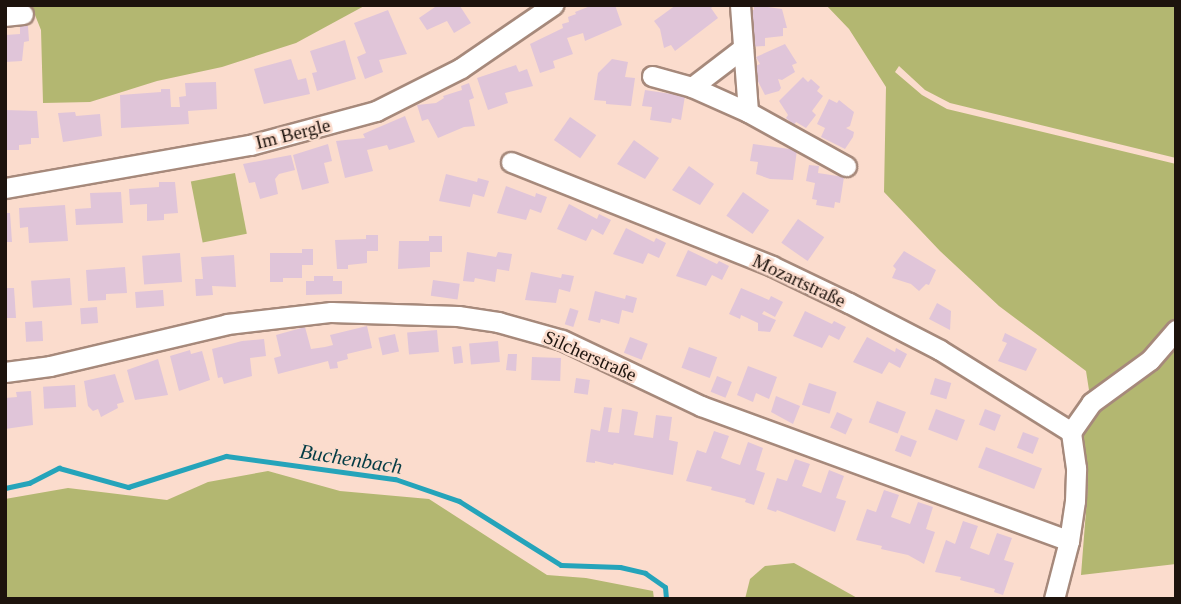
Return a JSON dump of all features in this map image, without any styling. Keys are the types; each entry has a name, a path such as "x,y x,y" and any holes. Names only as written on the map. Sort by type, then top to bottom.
{"street":[{"name":"Im Bergle","path":"5,188 250,145 376,111 461,68 553,5"},
{"path":"740,5 748,112"},
{"path":"692,87 743,48"},
{"path":"652,76 692,87 748,112 846,166"},
{"name":"Mozartstraße","path":"511,162 772,267 849,303 940,350 1071,432"},
{"name":"Silcherstraße","path":"5,372 117,352 228,324 331,312 458,316 498,322 562,340 701,406 1069,541"},
{"path":"1054,599 1069,541 1076,468 1071,432 1091,403 1150,360 1176,330"}],"green space":[{"path":"31,5 366,5 296,43 222,67 157,81 90,102 43,103 41,30"},
{"path":"826,5 1176,5 1176,158 950,103 925,90 899,66 895,72 922,95 947,109 1176,164 1176,329 1091,403 1086,371 999,306 940,251 884,192 886,87 849,29"},
{"path":"235,173 247,234 203,242 191,182"},
{"path":"1176,339 1176,564 1081,575 1088,485 1083,430 1099,410 1150,370"},
{"path":"268,471 340,491 429,499 547,575 586,578 653,591 654,599 5,599 5,499 68,488 167,500 208,482"},
{"path":"794,563 859,599 745,599 750,579 765,566"}],"building":[{"path":"438,5 460,6 471,23 454,33 447,21 427,30 419,18"},
{"path":"593,5 615,5 622,25 585,41 583,33 567,38 573,54 553,61 555,68 540,73 530,44 563,28 562,24 569,22 568,17"},
{"path":"676,5 715,5 711,8 718,18 675,51 671,45 664,48 660,29 654,21"},
{"path":"754,5 782,9 787,28 783,28 783,36 765,38 765,46 747,47 745,11 754,10"},
{"path":"388,10 407,54 379,60 383,72 365,79 357,57 366,53 354,23"},
{"path":"20,26 28,26 29,41 24,42 22,61 5,62 5,35 20,34"},
{"path":"345,40 356,79 317,91 312,73 317,72 310,51"},
{"path":"785,44 797,63 792,65 795,72 782,80 778,79 781,88 779,91 765,95 751,68 760,64 756,57"},
{"path":"291,59 298,80 306,78 310,94 264,104 254,69"},
{"path":"612,59 628,62 625,77 635,78 631,106 594,100 598,73"},
{"path":"516,65 519,72 527,69 533,86 505,93 508,103 488,110 477,78"},
{"path":"803,77 808,82 811,79 820,87 817,91 823,96 812,111 816,115 806,128 796,122 794,125 786,118 788,115 779,101"},
{"path":"216,82 217,109 188,111 189,124 121,128 120,95 170,89 171,107 180,107 179,97 186,96 185,83"},
{"path":"469,83 474,98 469,100 475,126 464,127 438,138 428,119 422,121 417,105 436,103 444,98 443,96 462,90 461,86"},
{"path":"645,90 685,96 681,120 672,118 671,123 650,120 652,107 642,106"},
{"path":"829,99 837,103 839,100 854,112 850,126 846,128 854,132 853,137 845,149 821,137 825,128 817,124"},
{"path":"5,110 37,111 39,138 31,138 31,144 19,145 19,150 5,150"},
{"path":"75,112 76,116 100,114 102,136 63,142 58,113"},
{"path":"405,116 415,142 389,150 387,145 367,150 373,171 345,178 336,141 365,138 363,134"},
{"path":"570,117 596,135 580,158 554,140"},
{"path":"634,140 659,158 645,179 617,164"},
{"path":"328,144 332,161 324,163 329,183 302,190 293,155"},
{"path":"753,144 797,150 793,180 770,179 756,174 758,162 750,161"},
{"path":"291,155 295,170 279,174 275,179 278,194 260,199 255,182 249,183 243,164"},
{"path":"809,165 819,166 818,173 844,177 840,203 835,202 834,208 816,205 817,200 812,199 815,183 806,181"},
{"path":"689,166 714,184 700,205 672,190"},
{"path":"446,174 477,182 478,178 489,181 484,197 473,194 470,207 439,201"},
{"path":"159,182 175,182 178,213 164,214 164,220 147,221 147,204 130,205 129,189 159,187"},
{"path":"506,186 535,197 536,193 547,197 541,213 530,209 526,220 497,213"},
{"path":"121,192 123,223 76,225 75,209 91,208 90,193"},
{"path":"743,192 769,210 753,234 726,216"},
{"path":"569,204 597,219 599,214 611,220 603,235 592,229 586,241 557,229"},
{"path":"65,205 68,241 29,243 28,227 20,228 19,208"},
{"path":"5,213 10,213 12,242 5,242"},
{"path":"798,219 824,237 808,261 781,243"},
{"path":"626,228 654,242 656,238 666,243 659,258 648,253 643,264 613,254"},
{"path":"366,235 378,235 378,251 367,251 367,263 348,265 348,269 337,269 335,240 366,239"},
{"path":"429,236 442,236 442,252 430,252 430,267 398,269 399,241 429,241"},
{"path":"302,249 313,249 313,265 302,265 302,278 283,278 283,282 270,282 270,253 302,253"},
{"path":"688,250 717,264 719,261 729,266 722,280 712,275 706,286 676,276"},
{"path":"904,251 936,270 929,285 926,284 919,291 911,284 892,278 896,269 893,266"},
{"path":"467,252 496,257 498,252 512,254 509,271 497,269 495,282 475,278 474,282 463,281"},
{"path":"180,253 182,282 144,285 142,256"},
{"path":"234,255 236,287 212,286 213,295 196,296 195,279 203,279 201,257"},
{"path":"125,267 127,293 106,294 106,300 88,301 86,270"},
{"path":"531,272 561,278 562,274 574,276 570,292 559,289 556,303 525,300"},
{"path":"314,276 333,276 333,281 342,281 342,294 306,295 306,281 314,281"},
{"path":"70,278 72,305 33,308 31,281"},
{"path":"433,280 460,284 458,300 431,296"},
{"path":"5,288 14,288 16,318 5,318"},
{"path":"741,288 769,300 771,296 783,302 775,317 764,311 762,314 776,320 770,332 758,331 758,323 741,315 740,319 729,314"},
{"path":"163,290 164,306 136,308 135,292"},
{"path":"595,291 625,299 626,295 637,298 633,313 622,310 619,324 601,319 600,323 588,320"},
{"path":"937,303 951,311 950,330 929,319"},
{"path":"97,307 98,323 81,324 80,308"},
{"path":"570,308 579,311 573,327 565,324"},
{"path":"805,311 832,324 834,321 846,327 839,340 829,335 822,348 793,336"},
{"path":"42,321 43,341 26,342 25,322"},
{"path":"367,326 372,348 347,354 348,359 337,362 338,368 330,369 328,361 278,374 274,358 281,356 276,335 305,327 311,349 333,345 330,335"},
{"path":"437,330 439,352 409,355 407,333"},
{"path":"1005,333 1037,349 1026,371 998,361 1007,343 1002,341"},
{"path":"395,334 399,352 382,355 378,338"},
{"path":"630,337 648,344 642,360 624,353"},
{"path":"867,337 895,352 896,348 907,354 900,368 889,362 882,374 853,362"},
{"path":"264,339 266,356 250,358 252,376 224,384 222,377 218,378 212,349 242,341"},
{"path":"498,341 500,362 471,364 469,344"},
{"path":"461,346 463,363 454,364 452,347"},
{"path":"689,347 717,357 710,378 681,368"},
{"path":"190,350 191,354 202,351 210,380 179,391 170,356"},
{"path":"508,354 517,354 516,371 506,370"},
{"path":"532,357 561,358 560,381 531,380"},
{"path":"158,359 168,395 135,400 127,370"},
{"path":"748,366 777,377 769,399 756,393 753,402 737,395"},
{"path":"115,374 124,402 117,404 118,408 101,417 98,409 93,411 88,406 84,381"},
{"path":"717,376 732,382 725,398 711,392"},
{"path":"576,378 590,380 588,395 574,393"},
{"path":"935,378 951,383 946,399 930,394"},
{"path":"809,383 837,392 829,414 802,405"},
{"path":"75,385 76,407 44,409 43,387"},
{"path":"31,391 33,425 5,429 5,398 17,397 16,392"},
{"path":"776,396 800,406 793,424 771,412"},
{"path":"877,401 906,412 898,434 869,422"},
{"path":"604,407 612,408 608,432 619,433 622,409 638,412 634,435 653,438 656,415 672,417 669,440 678,442 673,475 614,463 586,462 591,429 600,431"},
{"path":"936,409 965,420 957,441 928,430"},
{"path":"985,409 1001,415 995,431 979,425"},
{"path":"837,412 853,419 846,434 830,428"},
{"path":"714,431 729,436 721,458 731,462 740,465 748,442 763,448 756,470 765,473 754,505 745,502 746,499 711,490 712,487 686,481 697,450 706,453"},
{"path":"1023,432 1039,438 1033,454 1017,448"},
{"path":"901,435 917,441 911,457 895,451"},
{"path":"986,447 1042,469 1034,489 978,468"},
{"path":"795,459 810,464 802,486 821,493 829,470 844,476 836,498 846,501 835,532 777,510 767,509 777,478 787,481"},
{"path":"884,490 899,495 891,517 910,524 918,502 933,507 926,529 935,532 924,564 908,555 856,540 867,509 876,512"},
{"path":"963,521 978,526 970,548 989,555 997,533 1012,538 1004,560 1014,563 1003,595 994,592 995,589 960,580 961,577 935,572 946,540 955,544"}],"waterway":[{"name":"Buchenbach","path":"5,488 29,483 59,468 128,487 226,456 395,479 459,501 561,565 620,567 645,573 665,587 666,599"}]}
